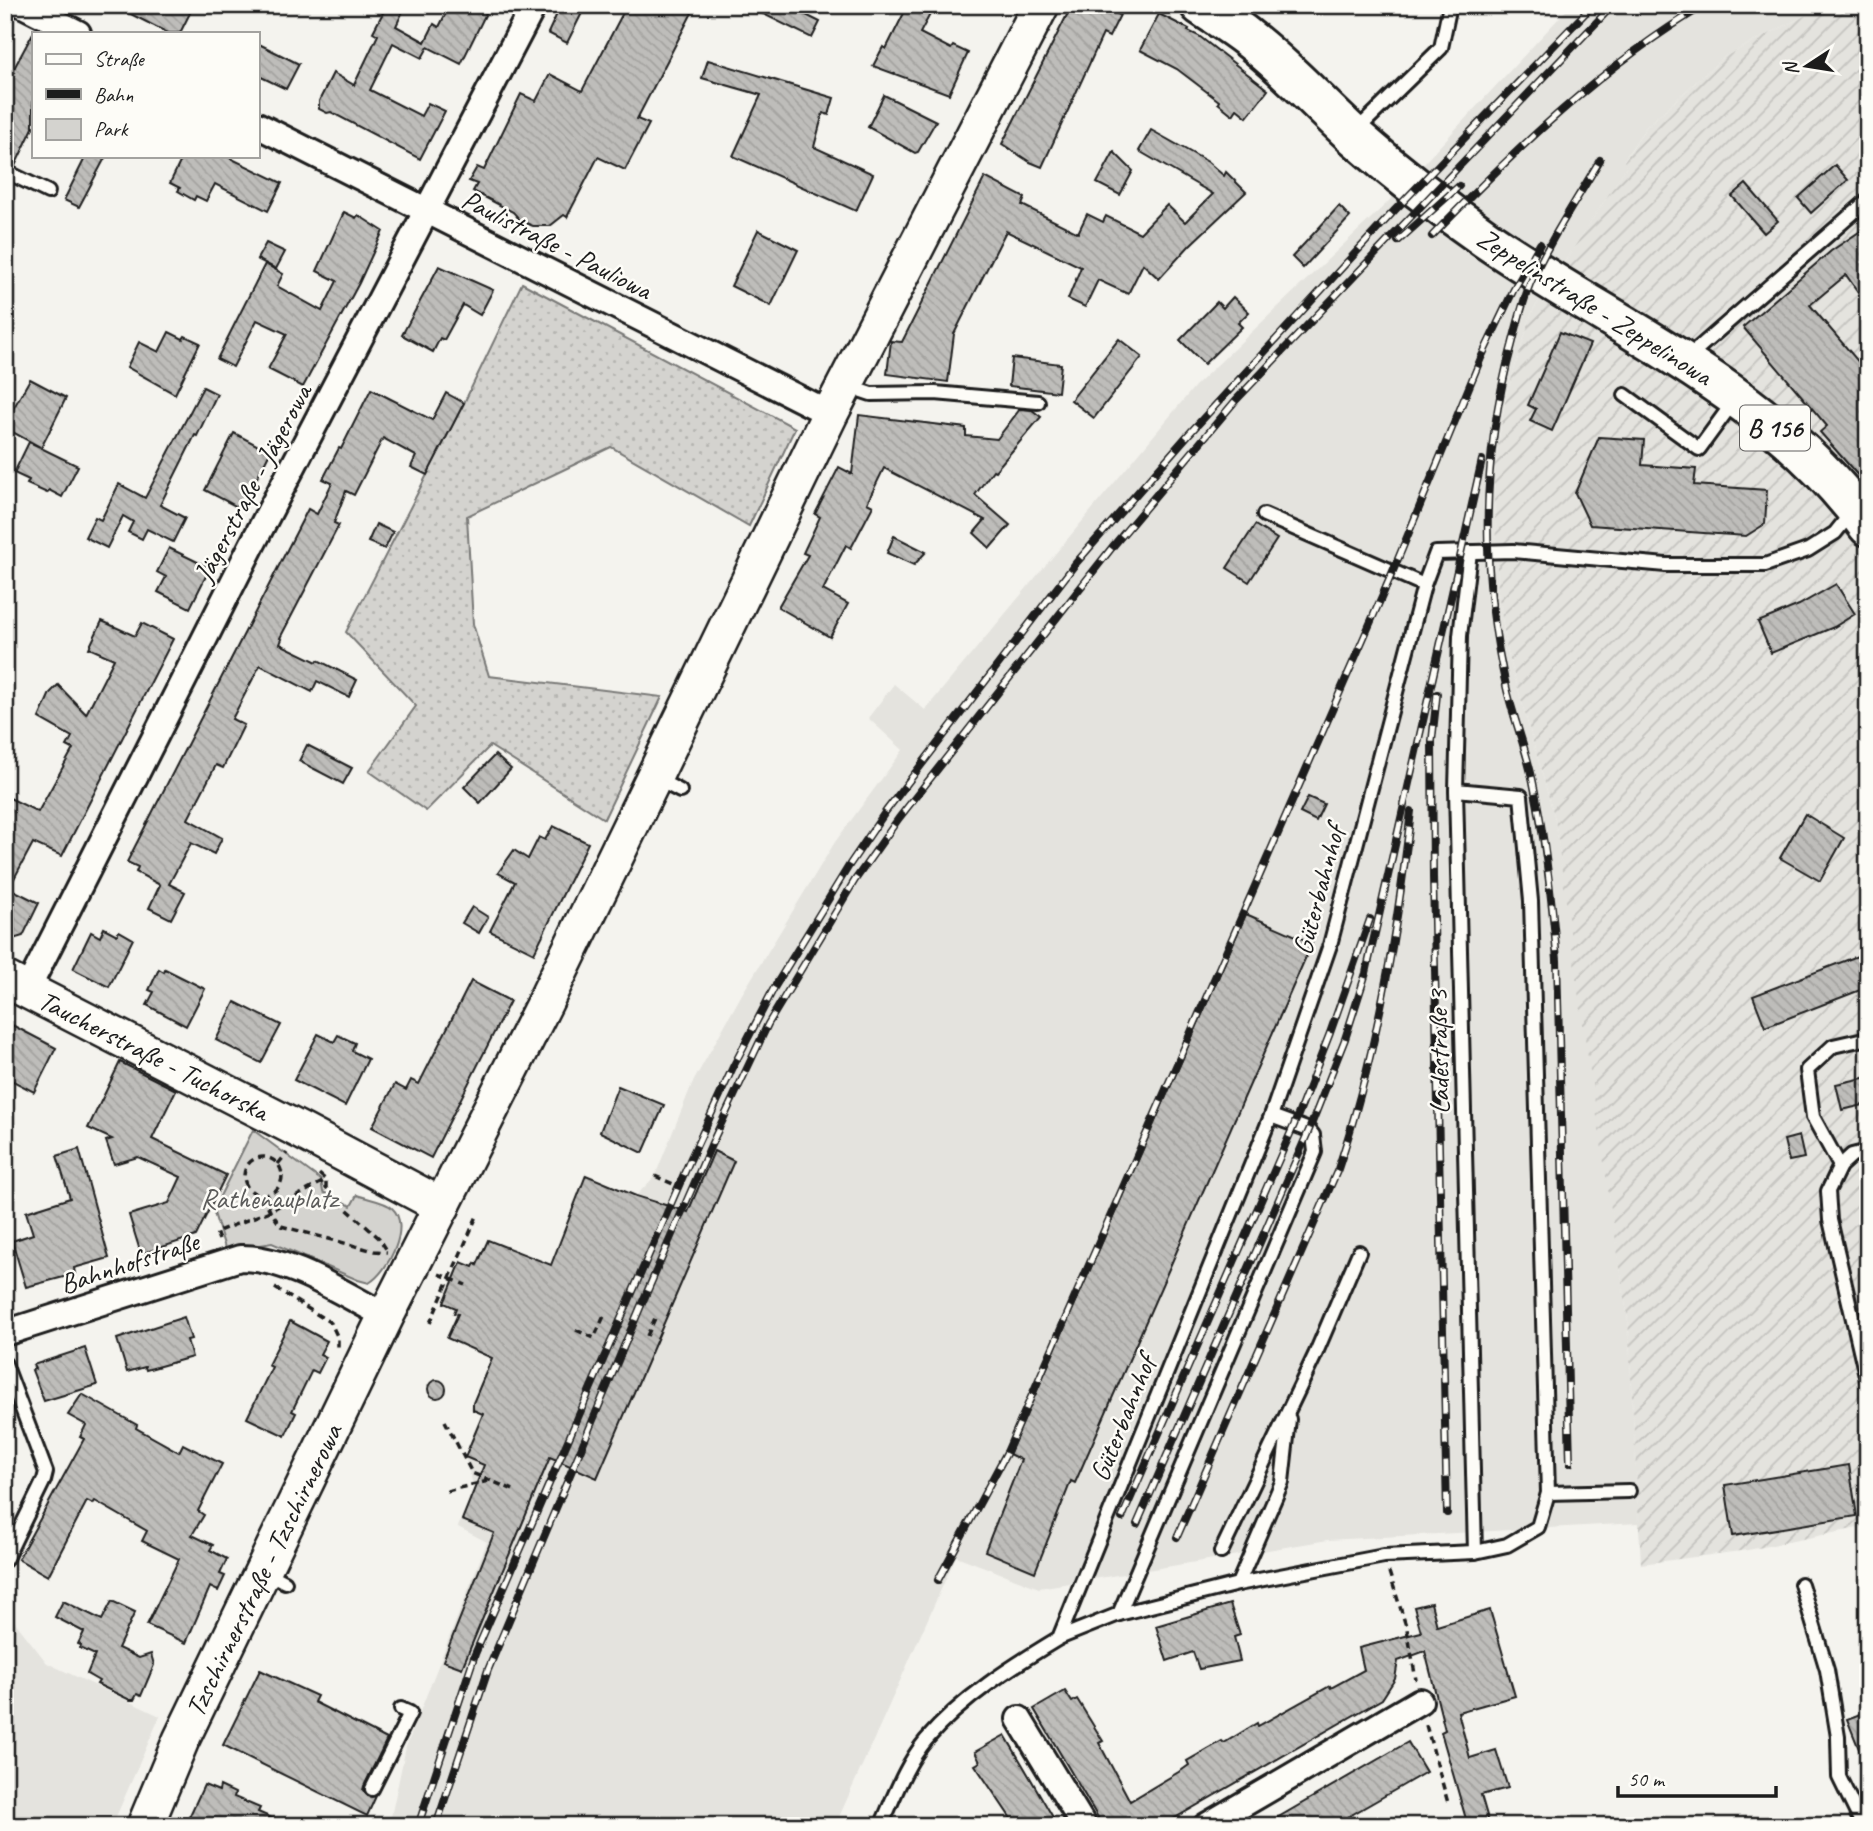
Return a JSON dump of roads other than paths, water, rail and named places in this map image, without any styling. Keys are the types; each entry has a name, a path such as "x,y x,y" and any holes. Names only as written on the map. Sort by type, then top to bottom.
{"main road":[{"name":"Zeppelinstraße - Zeppelinowa","path":"1200,5 1248,37 1352,134 1406,179 1487,239 1684,360 1737,397 1824,471 1861,517"}],"street":[{"path":"23,5 76,32"},
{"name":"Jägerstraße - Jägerowa","path":"16,984 252,545 534,5"},
{"name":"Tzschirnerstraße - Tzschirnerowa","path":"145,1826 181,1740 274,1576 386,1316 496,1101 667,784 838,400 1041,5"},
{"name":"Paulistraße - Pauliowa","path":"259,126 427,212 838,400"},
{"name":"Taucherstraße - Tuchorska","path":"16,984 296,1141 442,1206"},
{"name":"Bahnhofstraße","path":"5,1333 225,1262 257,1258 282,1263 386,1316"},
{"path":"1206,1826 1420,1701"},
{"path":"1019,1719 1084,1826"}],"lane":[{"path":"1352,134 1441,48 1450,5"},
{"path":"5,171 47,192"},
{"path":"1684,360 1868,200"},
{"path":"838,400 870,394 935,393 1038,402"},
{"path":"1625,395 1699,449 1737,397"},
{"path":"1264,515 1424,585"},
{"name":"Güterbahnhof","path":"1059,1639 1270,1116 1330,945 1424,585 1436,553 1513,551 1666,565 1765,565 1808,550 1861,517"},
{"name":"Ladestraße 3","path":"1470,552 1460,636 1456,790 1475,1552"},
{"path":"881,1826 906,1772 925,1741 995,1677 1059,1639 1119,1614 1238,1584 1384,1556 1475,1552 1507,1545 1538,1527 1548,1493 1531,901 1521,796 1456,790"},
{"path":"1840,1166 1813,1116 1807,1070 1833,1046 1868,1038"},
{"path":"1119,1614 1315,1153 1313,1135 1309,1130 1270,1116"},
{"path":"1868,1152 1852,1155 1840,1166 1828,1191 1830,1220 1868,1384"},
{"path":"1221,1552 1315,1355 1359,1252"},
{"path":"5,1364 46,1472 5,1560"},
{"path":"1238,1584 1282,1482 1290,1408"},
{"path":"1548,1493 1629,1491"},
{"path":"1801,1584 1827,1670 1836,1724 1839,1777 1863,1826"},
{"path":"372,1789 410,1713 401,1709"}],"railway":[{"path":"418,1826 475,1654 690,1160 734,1065 774,988 850,864 886,811 1076,563 1188,435 1395,210 1593,5"},
{"path":"436,1826 488,1670 711,1145 768,1024 855,880 899,818 1114,545 1236,400 1613,5"},
{"path":"1432,236 1495,172 1595,82 1631,54 1705,5"},
{"path":"1570,1463 1557,960 1538,808 1498,647 1492,604 1488,517 1494,431 1522,307 1546,252 1600,160"},
{"path":"1398,241 1459,186"},
{"path":"938,1580 1007,1452 1393,571 1481,358 1513,291 1540,244"},
{"path":"1137,1524 1309,1130 1345,1039 1366,973 1482,460"},
{"path":"1437,694 1432,741 1433,877 1447,1513"},
{"path":"1177,1537 1338,1169 1375,1037 1399,902 1411,811"},
{"path":"1122,1518 1294,1125 1370,919"}],"park label":[{"name":"Rathenauplatz","path":"269,1198"}]}
